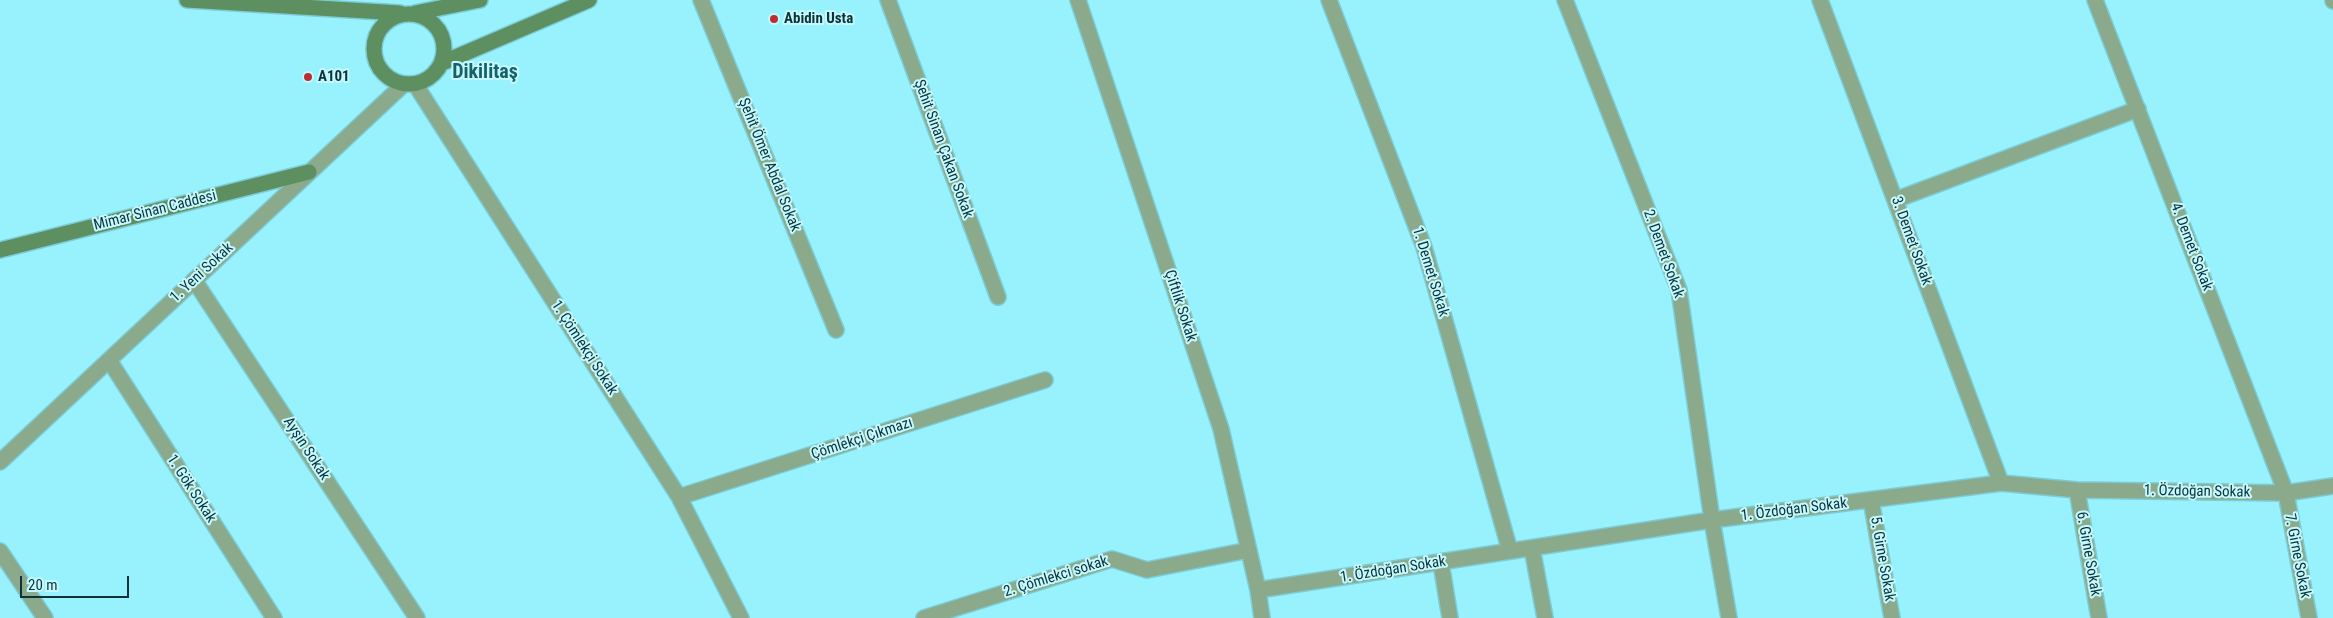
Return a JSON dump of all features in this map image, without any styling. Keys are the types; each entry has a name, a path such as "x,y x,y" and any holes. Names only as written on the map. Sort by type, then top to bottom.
{"street":[{"path":"187,0 409,13 430,20 440,32 444,42 442,63"},
{"path":"480,0 390,18 380,28 374,41 374,55 380,68 390,79 409,84 426,80 442,63 589,0"},
{"name":"Şehit Ömer Abdal Sokak","path":"701,0 836,330"},
{"name":"Şehit Sinan Çakan Sokak","path":"888,0 998,297"},
{"name":"Çiftlik Sokak","path":"1078,0 1221,429 1258,590 1262,618"},
{"name":"1. Demet Sokak","path":"1329,0 1424,247 1510,551"},
{"name":"2. Demet Sokak","path":"1565,0 1679,290 1712,520 1729,618"},
{"name":"3. Demet Sokak","path":"1820,0 2000,483"},
{"name":"4. Demet Sokak","path":"2095,0 2286,493"},
{"name":"1. Yeni Sokak","path":"0,462 309,172 409,84"},
{"name":"1. Çömlekçi Sokak","path":"409,84 680,497 742,618"},
{"path":"1895,200 2138,109"},
{"name":"Mimar Sinan Caddesi","path":"0,250 309,172"},
{"name":"Ayşin Sokak","path":"194,280 417,618"},
{"name":"1. Gök Sokak","path":"109,360 274,618"},
{"name":"Çömlekçi Çıkmazı","path":"680,497 1045,380"},
{"name":"1. Özdoğan Sokak","path":"1258,590 1441,564 1510,551 1712,520 2000,483 2077,490 2286,493 2333,486"},
{"name":"6. Girne Sokak","path":"2077,490 2099,618"},
{"name":"7. Girne Sokak","path":"2286,493 2309,618"},
{"name":"5. Girne Sokak","path":"1871,500 1892,618"},
{"path":"1532,548 1545,618"},
{"name":"2. Çömlekci sokak","path":"924,618 1112,559 1147,570 1249,550"},
{"path":"0,551 45,618"},
{"path":"1441,564 1450,618"}],"place":[{"name":"Abidin Usta","path":"774,19"},
{"name":"A101","path":"308,77"}],"district":[{"name":"Dikilitaş","path":"485,73"}]}
